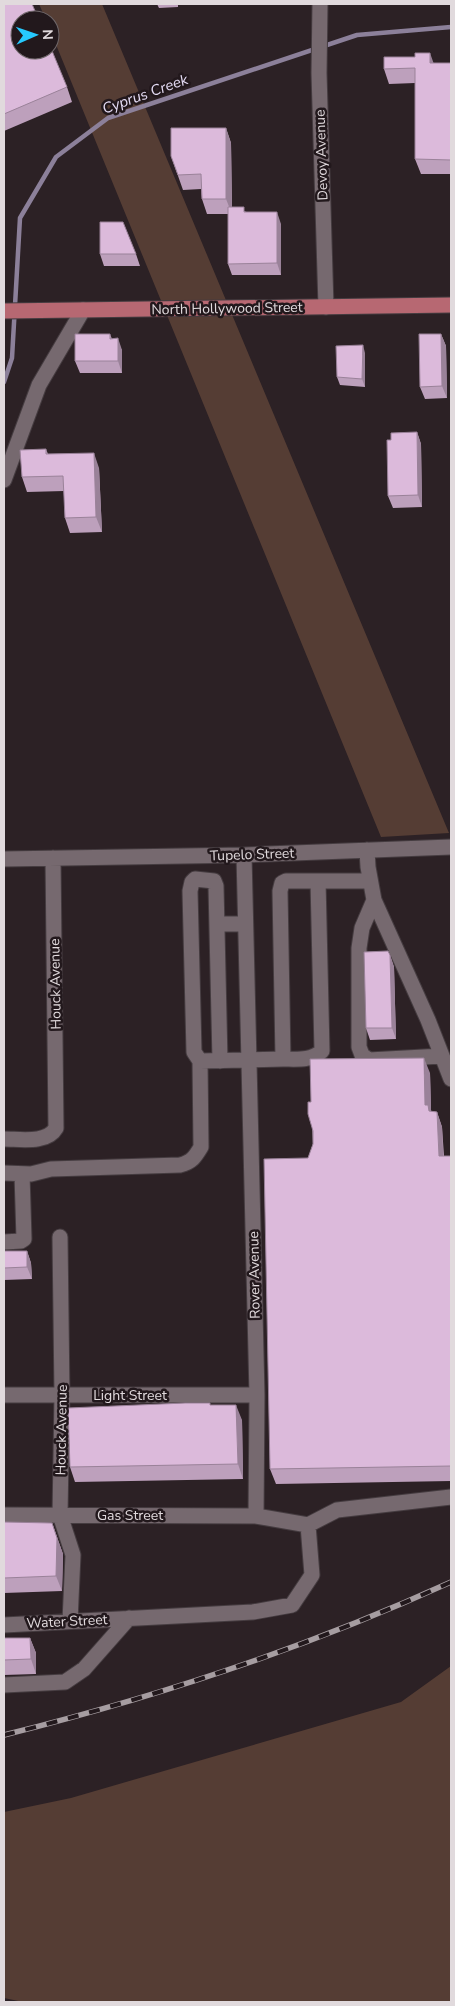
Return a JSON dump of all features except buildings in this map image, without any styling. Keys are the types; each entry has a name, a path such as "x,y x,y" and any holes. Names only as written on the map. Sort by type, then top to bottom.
{"main road":[{"name":"North Hollywood Street","path":"4,311 451,305"}],"street":[{"name":"Devoy Avenue","path":"320,10 319,73 326,306"},
{"path":"4,480 38,385 83,310"},
{"name":"Tupelo Street","path":"4,859 244,855 451,847"},
{"path":"367,850 374,900 451,1079"},
{"name":"Rover Avenue","path":"244,855 257,1395 256,1516"},
{"name":"Houck Avenue","path":"4,1139 49,1136 56,1128 53,858"},
{"path":"4,1173 22,1174 51,1169 189,1163 194,1159 201,1147 200,1061 194,1052 190,891 194,879 214,881 217,924 220,1061"},
{"path":"283,1059 280,891 282,884 286,881 370,881"},
{"path":"200,1061 308,1058 317,1056 322,1050 318,881"},
{"path":"374,900 362,928 359,948 359,1047 362,1056 369,1060 442,1056"},
{"path":"217,924 245,924"},
{"path":"4,1242 21,1241 24,1239 22,1174"},
{"name":"Houck Avenue","path":"60,1237 62,1395 60,1515 73,1555 70,1621"},
{"name":"Light Street","path":"4,1396 257,1395"},
{"path":"256,1516 308,1525 337,1510 451,1497"},
{"name":"Gas Street","path":"4,1515 256,1516"},
{"name":"Water Street","path":"4,1625 253,1612 292,1605 312,1575 308,1525"},
{"name":"Water Street","path":"4,1685 65,1682 84,1669 129,1618"}],"shaded area":[{"path":"39,4 102,4 449,833 381,837 60,54 60,10 42,10"},
{"path":"451,1666 451,2002 23,2002 4,1998 4,1812 71,1798 401,1702"}],"waterway":[{"name":"Cyprus Creek","path":"4,382 12,358 20,218 56,157 108,118 357,35 451,27"}],"railway":[{"path":"4,1735 118,1704 231,1669 342,1628 451,1582"}]}
